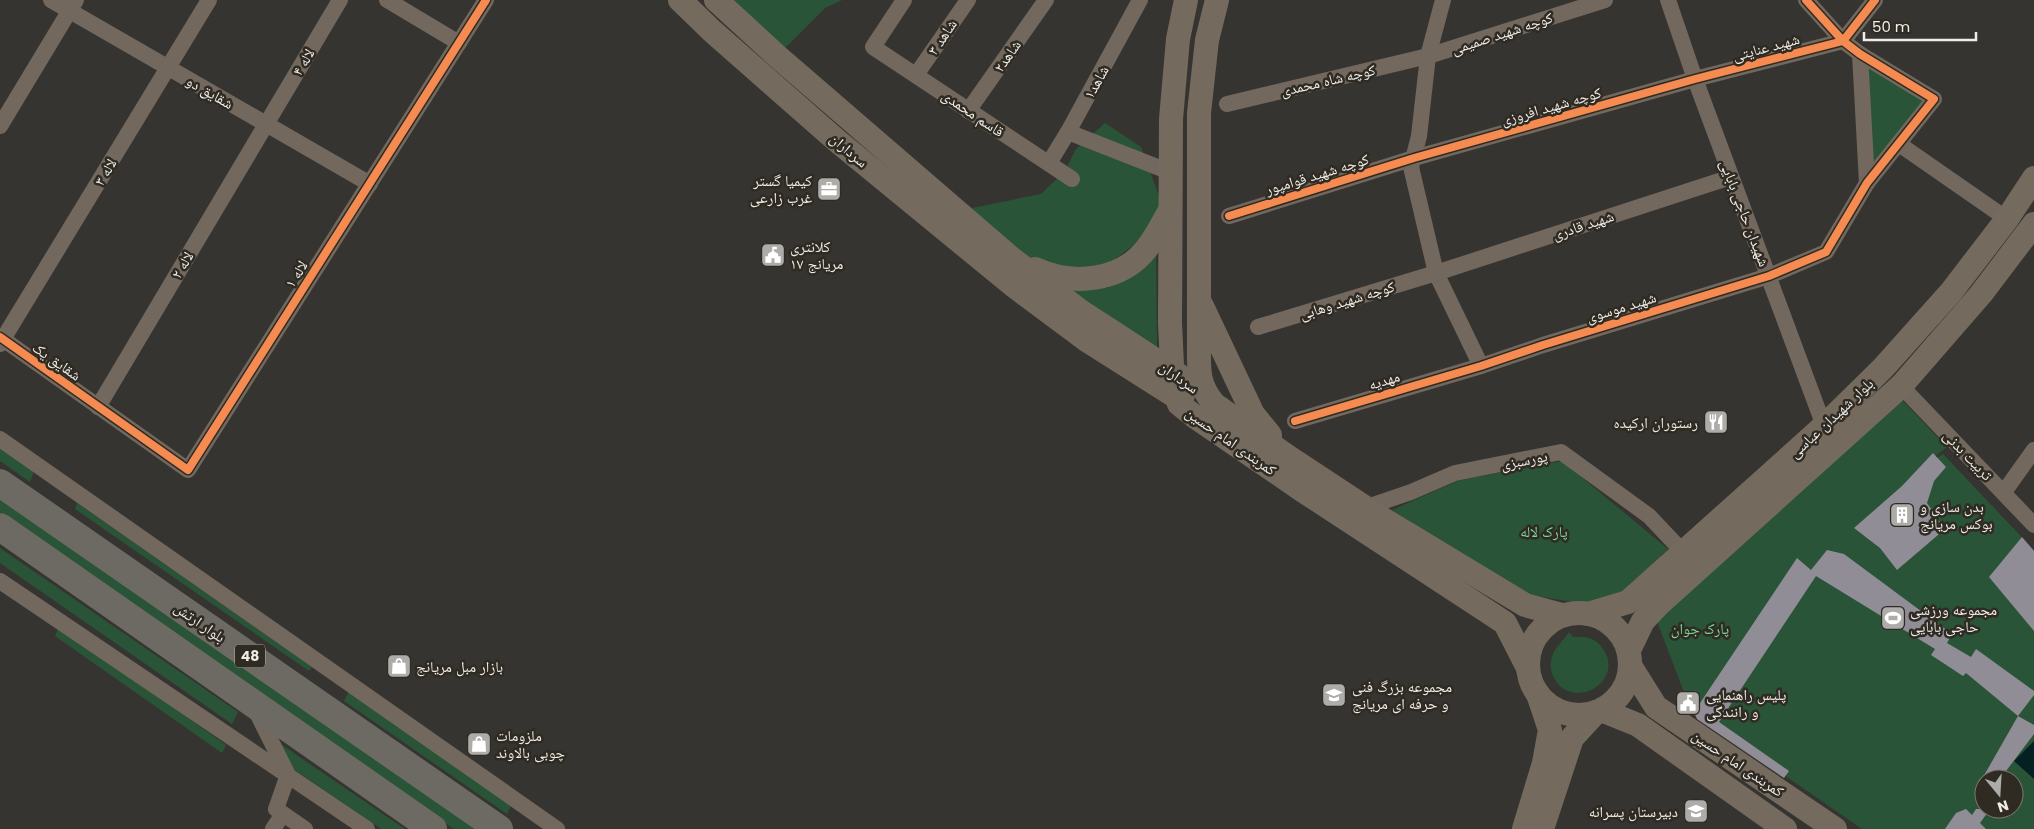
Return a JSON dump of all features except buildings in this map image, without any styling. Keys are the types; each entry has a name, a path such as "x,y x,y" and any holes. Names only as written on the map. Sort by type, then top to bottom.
{"highway":[{"name":"بلوار ارتش","path":"0,483 499,829"},
{"name":"48","path":"0,527 433,829"}],"main road":[{"name":"سرداران","path":"680,0 712,31 836,140 1014,286 1085,339 1176,396 1204,392"},
{"name":"سرداران","path":"716,0 777,56 1011,258 1079,310 1204,392"},
{"name":"کمربندی امام حسین","path":"1186,0 1178,39 1173,79 1170,172 1171,371 1176,396 1187,412 1505,623 1528,668"},
{"name":"کمربندی امام حسین","path":"1217,0 1207,40 1199,105 1199,373 1204,392 1214,404 1286,456 1364,508 1525,604 1562,616"},
{"name":"بلوار شهیدان عباسی","path":"1588,614 1628,602 1824,426 1883,368 1951,292 2007,219 2034,178"},
{"path":"1011,258 1051,276 1075,280 1096,278 1117,271 1135,261 1147,248 1170,212"},
{"name":"بلوار شهیدان عباسی","path":"1630,658 1643,621 1659,604 1901,386 1981,294 2034,224"},
{"path":"1198,295 1215,337 1253,414 1286,456"},
{"path":"1883,368 1901,386"},
{"path":"1542,829 1572,738 1598,711 1618,698 1628,681 1630,658 1622,634 1610,622 1595,615 1578,612 1562,616 1547,624 1536,636 1529,652 1528,668 1532,685 1541,699 1555,710 1571,715 1598,711"},
{"name":"کمربندی امام حسین","path":"1630,658 1656,707 1835,829"},
{"path":"1524,829 1544,763 1550,730 1537,693"},
{"name":"کمربندی امام حسین","path":"1598,711 1638,725 1785,829"}],"street":[{"name":"شقایق دو","path":"51,0 73,5 168,68 370,184"},
{"name":"لاله ۳","path":"1,340 210,0"},
{"name":"لاله ۴","path":"266,124 340,0"},
{"path":"387,0 459,43"},
{"name":"لاله ۱","path":"98,407 188,470 486,0"},
{"name":"قاسم محمدی","path":"904,0 873,47 1072,179"},
{"name":"شاهد ۳","path":"916,75 968,0"},
{"name":"شاهد۲","path":"968,111 1046,0"},
{"name":"شاهد۱","path":"1049,163 1140,0"},
{"path":"1443,0 1428,56 1419,136 1411,167 1436,273 1481,366"},
{"name":"کوچه شهید صمیمی","path":"1428,56 1605,0"},
{"name":"شهیدان حاجی بابایی","path":"1668,0 1695,79 1824,426"},
{"path":"1806,0 1843,41 1860,54 1867,184"},
{"path":"1843,41 1875,0"},
{"path":"0,126 73,5"},
{"name":"شهید عنایتی","path":"1695,79 1843,41"},
{"name":"شهید موسوی","path":"1481,366 1542,345 1769,276 1826,252 1867,184 1934,99 1860,54"},
{"name":"کوچه شاه محمدی","path":"1227,104 1428,56"},
{"name":"کوچه شهید افروزی","path":"1414,158 1695,79"},
{"name":"لاله ۲","path":"98,407 266,124"},
{"path":"1068,132 1170,172"},
{"path":"1899,144 2007,219"},
{"name":"کوچه شهید قوامپور","path":"1229,216 1414,158"},
{"name":"شهید قادری","path":"1436,273 1731,177"},
{"name":"کوچه شهید وهابی","path":"1258,327 1436,273"},
{"name":"شقایق یک","path":"1,340 98,407"},
{"name":"مهدیه","path":"1296,421 1481,366"},
{"name":"تربیت بدنی","path":"1901,386 2034,525"},
{"path":"0,439 557,829"},
{"path":"2004,492 2034,450"},
{"name":"پورسبزی","path":"1364,508 1411,492 1455,473 1562,452 1649,516 1684,553"},
{"path":"0,581 367,829"},
{"path":"252,703 288,775 276,810 305,829"},
{"path":"273,829 282,814"}],"green space":[{"path":"716,0 842,0 825,8 777,56"},
{"path":"1860,54 1934,99 1867,183"},
{"path":"1105,123 1141,147 1162,204 1140,240 1110,263 1086,272 1054,268 1003,249 972,208 1041,194 1065,171 1076,149"},
{"path":"1156,249 1157,348 1068,288 1107,288"},
{"name":"مجموعه ورزشی حاجی بابایی","path":"1900,398 1947,447 1915,472 1943,454 2034,550 2034,829 1862,829 1708,722 1696,706 1696,693 1688,703 1655,616"},
{"path":"0,447 34,471 30,482 0,461"},
{"name":"پارک لاله","path":"1562,461 1668,549 1626,591 1587,604 1523,594 1392,510 1460,480"},
{"path":"0,495 476,829 454,829 0,512"},
{"path":"77,503 312,667 309,671 75,509"},
{"path":"0,548 238,712 232,724 0,563"},
{"path":"59,626 226,745 222,753 55,636"},
{"path":"1569,632 1573,637 1586,637 1597,642 1603,649 1608,661 1607,672 1602,682 1593,689 1583,693 1572,692 1561,687 1551,671 1553,654"},
{"path":"349,691 511,805 507,814 344,701"},
{"path":"282,745 405,829 381,829 276,757"}],"water":[{"path":"2034,741 2034,779 2014,761"}],"cycle path":[{"path":"0,337 188,470 486,0"},
{"path":"1295,421 1481,366 1543,345 1769,276 1826,252 1867,183 1934,99 1860,54 1843,41 1806,0"},
{"path":"1229,216 1414,158 1695,79 1843,41 1875,0"}],"place":[{"name":"کیمیا گستر غرب زارعی","path":"829,189"},
{"name":"کلانتری ۱۷ مریانج","path":"773,255"},
{"name":"رستوران ارکیده","path":"1716,422"},
{"name":"بدن سازی و بوکس مریانج","path":"1902,515"},
{"name":"مجموعه ورزشی حاجی بابایی","path":"1893,618"},
{"name":"بازار مبل مریانج","path":"399,666"},
{"name":"مجموعه بزرگ فنی و حرفه ای مریانج","path":"1334,695"},
{"name":"پلیس راهنمایی و رانندگی","path":"1688,703"},
{"name":"ملزومات چوبی بالاوند","path":"479,744"},
{"name":"دبیرستان پسرانه","path":"1696,811"}],"park label":[{"name":"پارک جوان","path":"1700,628"}]}
